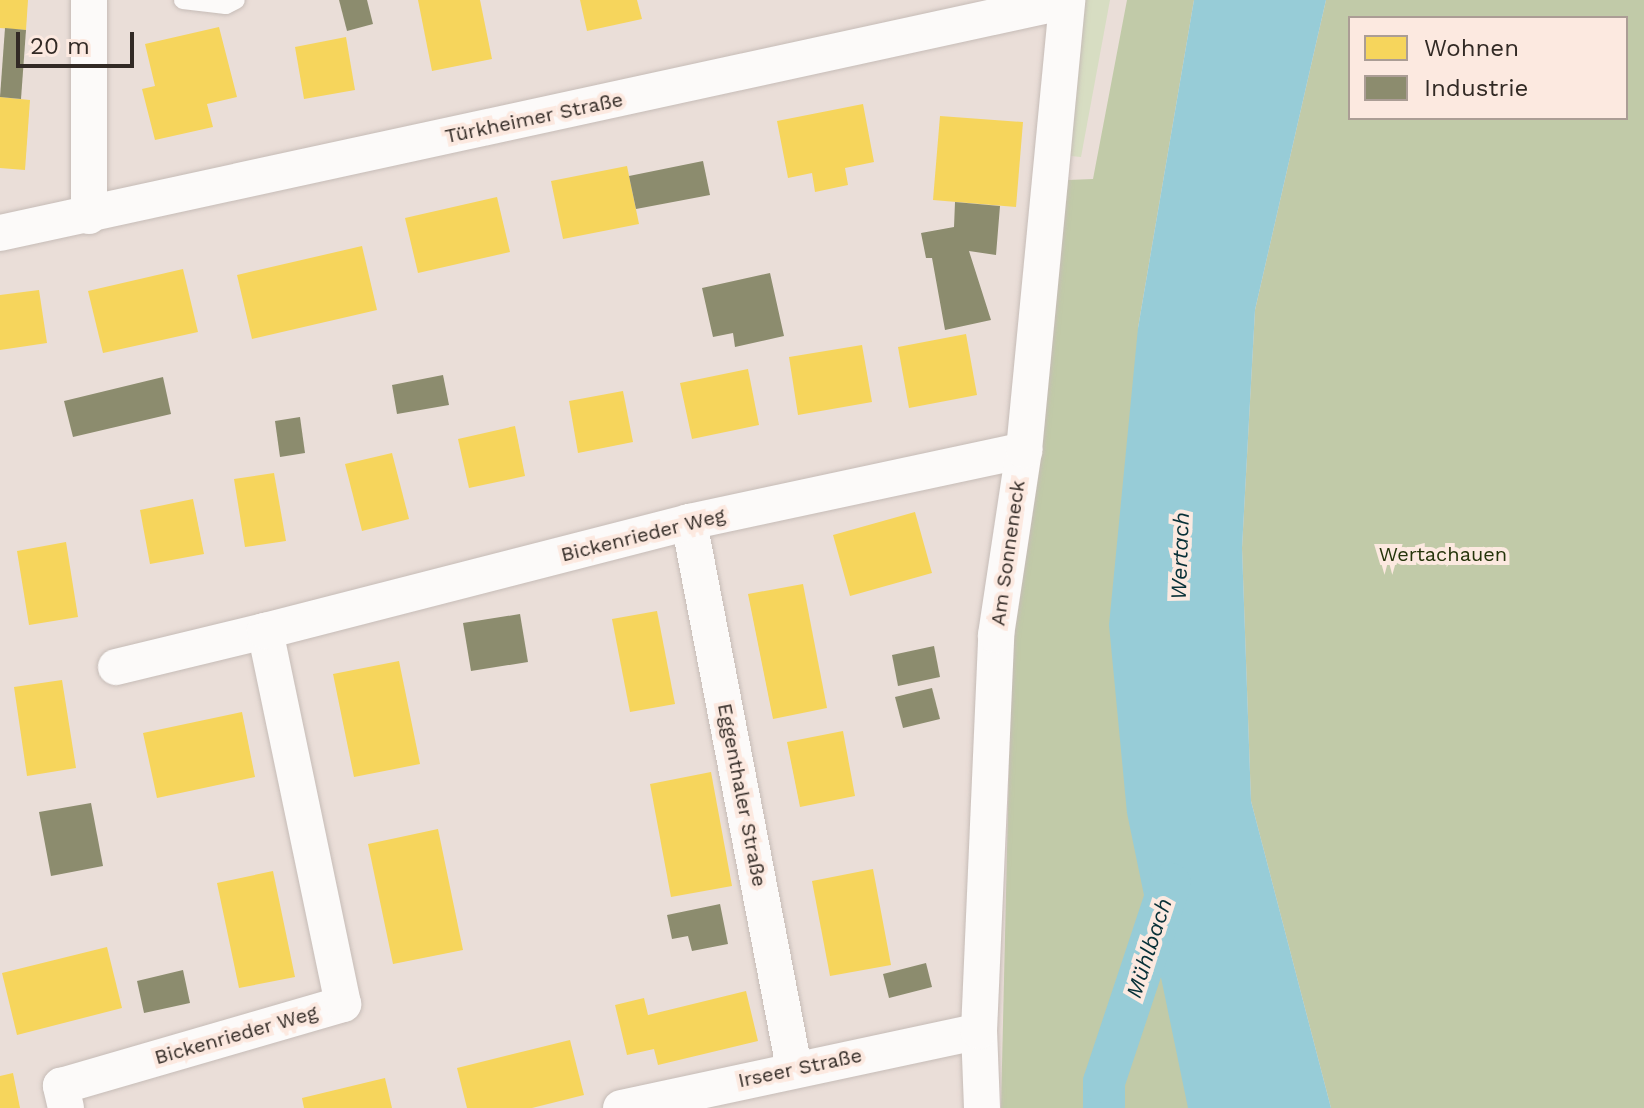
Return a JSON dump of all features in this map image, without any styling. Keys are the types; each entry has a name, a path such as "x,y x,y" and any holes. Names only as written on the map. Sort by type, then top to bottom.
{"street":[{"path":"89,0 89,216"},
{"name":"Türkheimer Straße","path":"0,233 1067,0"},
{"name":"Am Sonneneck","path":"982,1108 979,1031 996,635 1024,450 1067,0"},
{"name":"Bickenrieder Weg","path":"116,667 689,522 1024,450"},
{"name":"Eggenthaler Straße","path":"689,522 794,1068"},
{"name":"Bickenrieder Weg","path":"66,1108 61,1086 343,1004 265,631"},
{"name":"Irseer Straße","path":"621,1108 794,1068 979,1031"}],"lane":[{"path":"183,0 226,5 236,0"}],"green space":[{"path":"1074,0 1110,0 1081,157 1060,155"},
{"path":"1127,0 1194,0 1138,328 1189,1108 1001,1108 1012,635 1068,180 1093,179"},
{"name":"Wertachauen","path":"1326,0 1644,0 1644,1108 1331,1108 1251,801 1242,548 1255,310"}],"water":[{"name":"Wertach","path":"1194,0 1326,0 1255,310 1242,548 1251,801 1331,1108 1188,1108 1127,813 1109,625 1138,328"}],"building: Wohnen":[{"path":"0,0 28,0 26,30 0,28"},
{"path":"418,0 480,0 492,59 432,71"},
{"path":"580,0 637,0 642,19 587,31"},
{"path":"219,27 237,97 207,104 213,127 155,140 142,89 155,86 145,44"},
{"path":"346,37 355,90 304,99 295,47"},
{"path":"0,97 30,100 25,170 0,168"},
{"path":"863,104 874,162 845,168 848,185 815,192 812,173 788,178 777,121"},
{"path":"940,116 1023,122 1016,207 933,200"},
{"path":"627,166 639,224 563,239 551,181"},
{"path":"497,197 510,252 418,273 405,218"},
{"path":"362,246 377,310 252,339 237,275"},
{"path":"183,269 198,332 103,353 88,291"},
{"path":"39,290 47,343 0,350 0,295"},
{"path":"966,334 977,395 909,408 898,347"},
{"path":"862,345 872,402 798,415 789,357"},
{"path":"748,369 759,425 692,439 680,383"},
{"path":"623,391 633,442 578,453 569,401"},
{"path":"515,426 525,476 469,488 458,439"},
{"path":"392,453 409,519 362,531 345,464"},
{"path":"274,473 286,541 245,547 234,479"},
{"path":"193,499 204,554 150,564 140,510"},
{"path":"915,512 932,573 850,596 833,535"},
{"path":"66,542 78,617 29,625 17,551"},
{"path":"803,584 827,708 773,719 748,594"},
{"path":"657,611 675,704 630,712 612,619"},
{"path":"399,661 420,764 354,777 333,674"},
{"path":"62,680 76,768 27,776 14,687"},
{"path":"242,712 255,777 157,798 143,733"},
{"path":"843,731 855,796 800,807 787,742"},
{"path":"711,772 732,886 671,897 650,784"},
{"path":"438,829 463,950 393,964 368,844"},
{"path":"873,869 891,965 830,976 812,881"},
{"path":"273,871 295,977 239,988 217,883"},
{"path":"107,947 122,1008 17,1035 2,973"},
{"path":"746,991 758,1041 658,1065 654,1049 627,1055 615,1005 644,998 648,1015"},
{"path":"570,1040 584,1095 532,1108 467,1108 457,1068"},
{"path":"13,1073 20,1108 0,1108 0,1076"},
{"path":"385,1078 392,1108 304,1108 302,1098"}],"building: Industrie":[{"path":"339,0 367,0 373,24 347,31"},
{"path":"5,28 26,30 21,99 0,97"},
{"path":"703,161 710,195 636,209 629,176"},
{"path":"955,202 1000,206 996,255 969,251 991,320 945,330 932,258 926,258 921,233 954,227"},
{"path":"770,273 784,336 735,347 733,333 713,337 702,288"},
{"path":"443,375 449,405 397,414 392,385"},
{"path":"163,377 171,414 73,437 64,401"},
{"path":"300,417 305,453 280,457 275,421"},
{"path":"520,614 528,662 471,671 463,623"},
{"path":"934,646 940,677 898,686 892,655"},
{"path":"932,688 940,719 903,728 895,697"},
{"path":"91,803 103,866 51,876 39,812"},
{"path":"720,904 728,944 692,951 688,936 672,939 667,915"},
{"path":"926,963 932,987 889,998 883,974"},
{"path":"183,970 190,1003 144,1013 137,981"}],"waterway":[{"name":"Mühlbach","path":"1104,1108 1104,1082 1170,884"}]}
